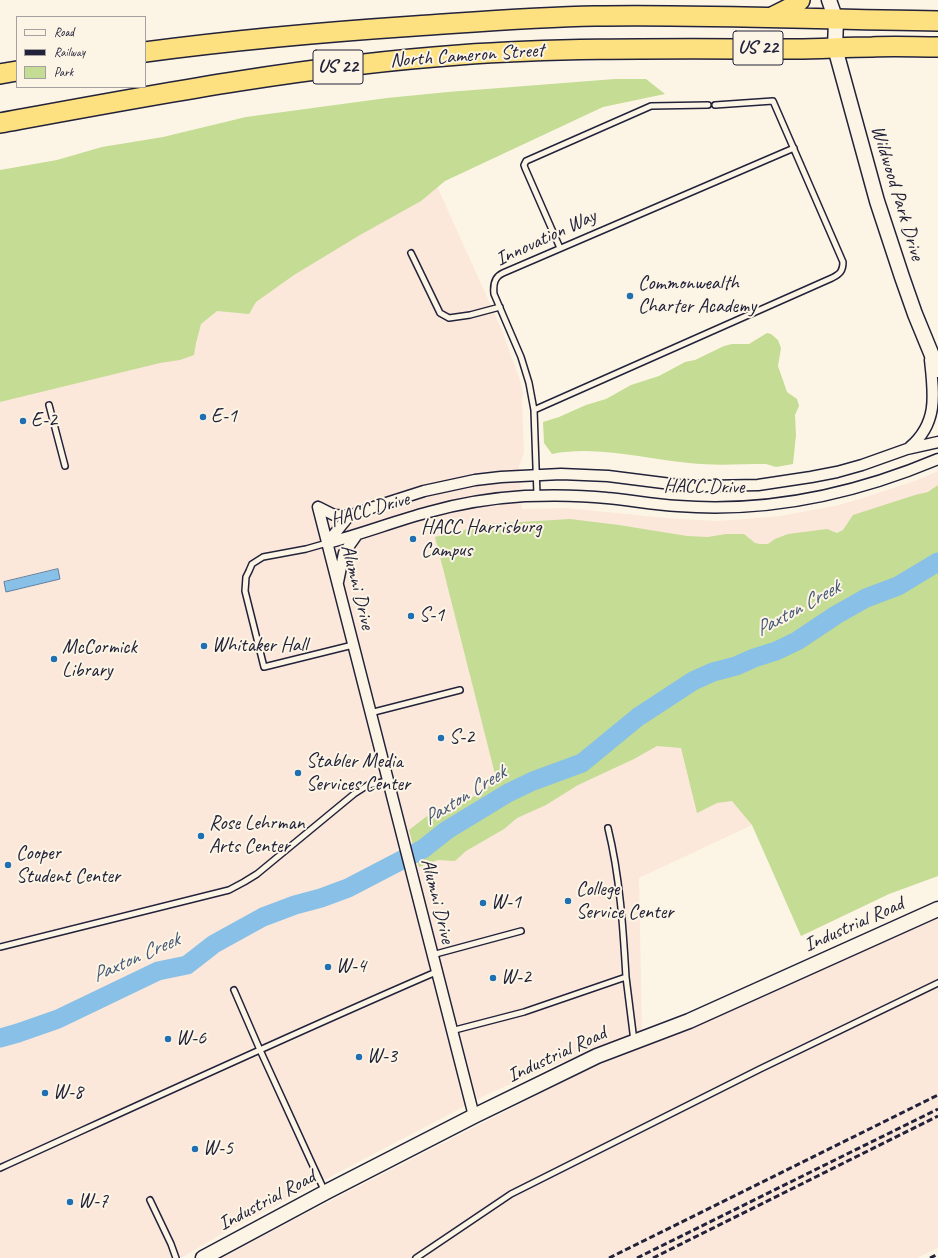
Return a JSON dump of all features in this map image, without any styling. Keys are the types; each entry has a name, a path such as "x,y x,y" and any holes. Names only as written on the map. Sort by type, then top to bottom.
{"highway":[{"path":"772,17 790,8 800,0"},
{"name":"North Cameron Street","path":"146,52 256,39 335,32 534,18 644,16 938,21"},
{"name":"North Cameron Street","path":"0,123 202,86 349,66 459,55 625,48 835,48 871,46 938,47"},
{"path":"0,74 16,71"}],"street":[{"path":"829,0 836,20"},
{"name":"Wildwood Park Drive","path":"836,20 835,48 877,201 902,277 938,370"},
{"name":"HACC Drive","path":"907,449 924,435 931,424 934,414 935,398 929,350"},
{"name":"HACC Drive","path":"327,543 349,516 398,498 449,485 501,477 536,474 561,474 608,476 679,485 758,485 837,472 907,449 938,442"},
{"name":"HACC Drive","path":"327,543 356,536 405,519 454,506 504,498 584,496 678,506 760,506 815,498 842,492 887,479 938,459"},
{"name":"Alumni Drive","path":"349,516 334,515 318,507 474,1116"},
{"path":"338,586 344,553 356,536"},
{"name":"Industrial Road","path":"202,1258 474,1116 597,1056 689,1021 938,909"}],"lane":[{"path":"534,410 840,274 843,269 843,262 773,102 715,105"},
{"path":"560,248 524,165 526,160 651,106 708,105"},
{"name":"Innovation Way","path":"537,496 534,410 529,382 521,357 494,290 495,280 503,272 794,148"},
{"path":"411,253 440,313 449,318 470,315 500,307"},
{"path":"49,405 65,466"},
{"path":"327,543 306,549 264,557 252,564 246,577 246,597 264,667 353,645"},
{"path":"370,713 460,690"},
{"path":"0,947 228,890 257,874 354,794 368,785 387,781"},
{"path":"608,828 614,855 622,913 626,977 634,1042"},
{"path":"432,955 521,931"},
{"path":"0,1168 436,972"},
{"path":"451,1030 524,1012 626,977"},
{"path":"416,1258 511,1194 760,1069 938,983"},
{"path":"234,990 260,1050 326,1192"},
{"path":"150,1200 176,1258"}],"shaded area":[{"path":"405,115 501,328 520,380 523,394 524,453 519,466 522,509 566,508 666,518 716,521 780,516 835,506 860,499 915,481 938,471 938,876 889,894 801,936 752,825 639,878 642,1030 488,1094 225,1232 181,1258 0,1258 0,188"},
{"path":"938,916 938,1248 917,1258 222,1258 582,1072 702,1023"}],"green space":[{"path":"615,79 646,79 665,94 603,107 445,181 421,201 360,235 294,275 256,302 249,314 217,311 201,324 194,355 180,360 160,363 0,402 0,170 57,160 102,147 163,137 246,117 387,98"},
{"path":"767,333 771,334 778,340 781,348 778,366 787,392 797,399 799,406 795,415 796,435 793,464 776,467 766,464 698,464 586,451 552,454 544,443 543,422 559,417 586,405 606,399 631,385 659,376 685,362 695,360 724,346 732,344 749,344"},
{"path":"938,485 938,876 889,894 801,936 752,825 732,801 717,803 697,813 681,748 657,746 634,759 578,785 546,805 517,818 504,829 466,851 455,861 438,860 419,867 409,830 431,813 453,802 480,794 489,786 488,780 496,778 435,537 488,524 570,519 687,536 708,537 726,534 744,534 755,543 768,544 775,539 788,534 827,529 837,533 843,530 853,515 928,492"}],"water":[{"path":"58,569 60,579 6,592 4,582"}],"waterway":[{"name":"Paxton Creek","path":"0,1038 58,1019 158,971 187,965 214,944 263,917 348,888 423,849 447,830 508,793 533,781 582,763 638,717 693,681 713,672 736,666 776,651 797,641 836,615 866,598 898,586 938,562"}],"railway":[{"path":"609,1258 938,1095"},
{"path":"637,1258 938,1109"},
{"path":"653,1258 938,1116"},
{"path":"930,1258 938,1254"}],"place":[{"name":"Commonwealth Charter Academy","path":"630,296"},
{"name":"E-1","path":"203,417"},
{"name":"E-2","path":"23,421"},
{"name":"HACC Harrisburg Campus","path":"413,539"},
{"name":"S-1","path":"411,616"},
{"name":"Whitaker Hall","path":"204,646"},
{"name":"McCormick Library","path":"54,659"},
{"name":"S-2","path":"441,738"},
{"name":"Stabler Media Services Center","path":"298,773"},
{"name":"Rose Lehrman Arts Center","path":"201,836"},
{"name":"Cooper Student Center","path":"8,865"},
{"name":"College Service Center","path":"568,901"},
{"name":"W-1","path":"483,903"},
{"name":"W-4","path":"328,967"},
{"name":"W-2","path":"493,978"},
{"name":"W-6","path":"168,1039"},
{"name":"W-3","path":"359,1057"},
{"name":"W-8","path":"45,1093"},
{"name":"W-5","path":"195,1149"},
{"name":"W-7","path":"70,1202"}]}
